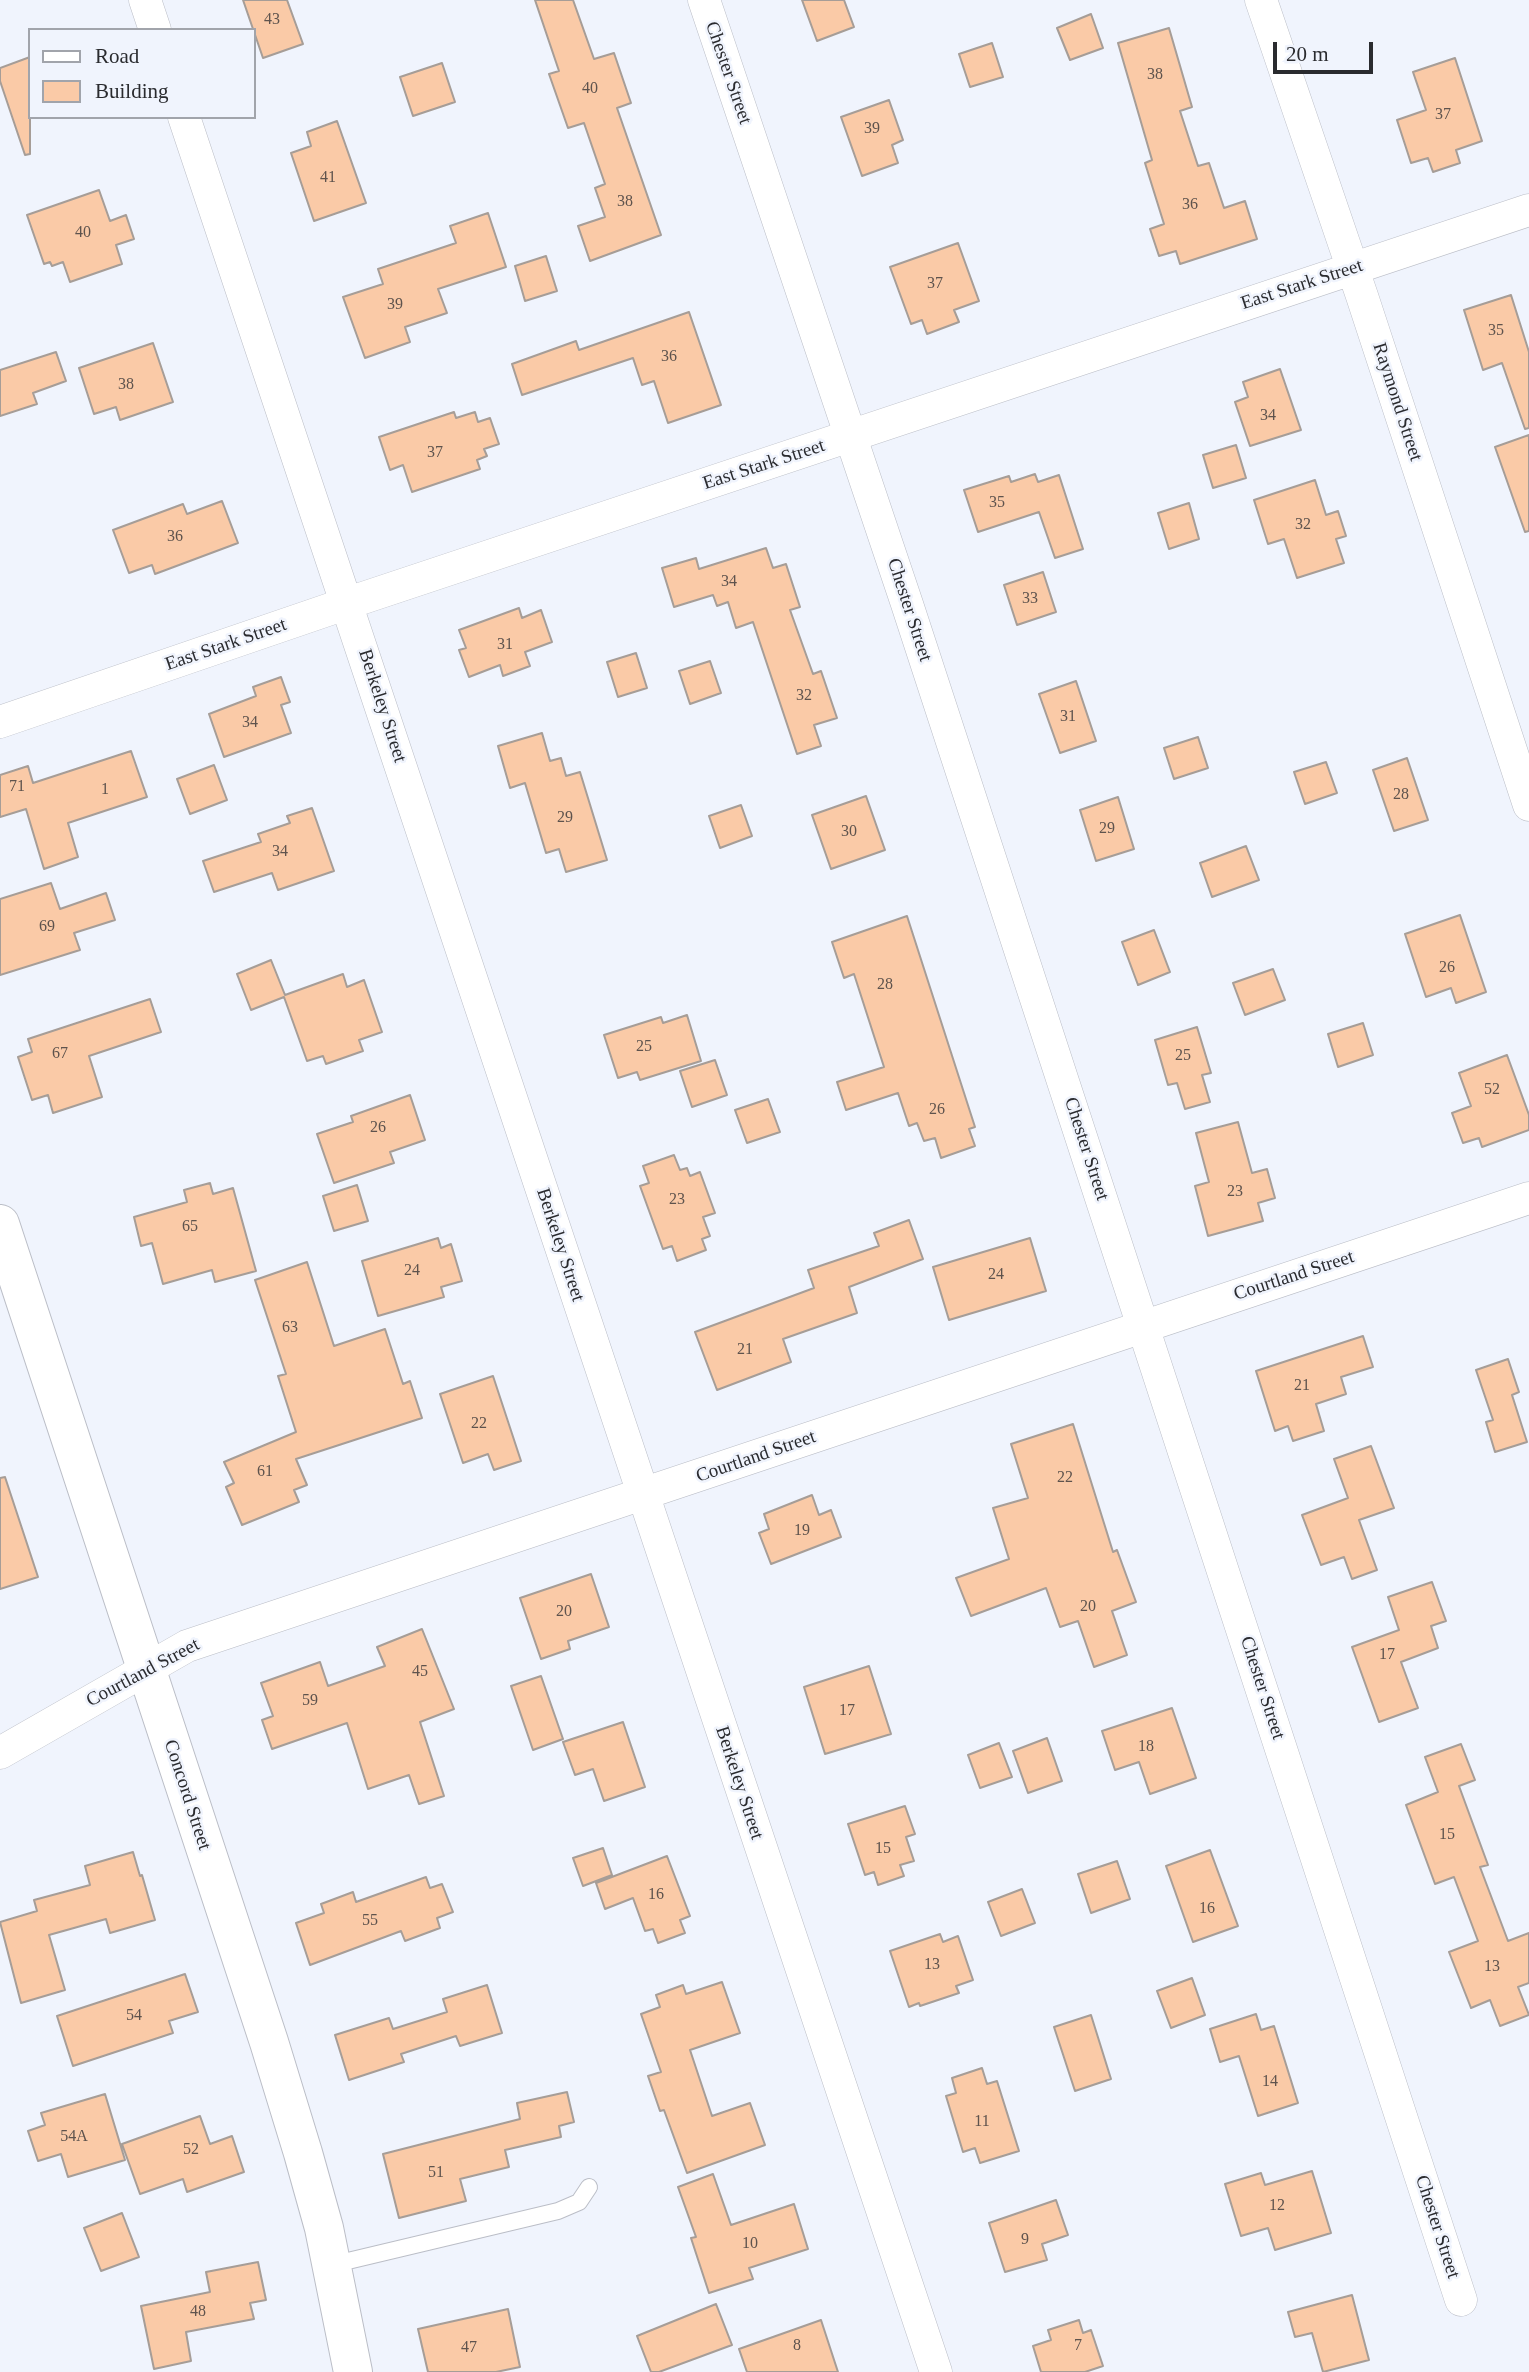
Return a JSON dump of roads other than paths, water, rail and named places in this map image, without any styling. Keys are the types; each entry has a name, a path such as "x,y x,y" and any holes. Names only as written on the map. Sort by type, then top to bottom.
{"main road":[{"name":"Concord Street","path":"0,1224 272,2054 306,2165 331,2265 353,2372"}],"street":[{"path":"145,0 154,28"},
{"name":"Chester Street","path":"704,0 1144,1326 1461,2300"},
{"name":"Raymond Street","path":"1261,0 1353,269 1529,805"},
{"name":"Berkeley Street","path":"185,119 936,2372"},
{"name":"East Stark Street","path":"0,722 348,603 1529,211"},
{"name":"Courtland Street","path":"0,1752 187,1646 1529,1198"}],"lane":[{"path":"331,2265 558,2211 579,2202 589,2187"}]}
